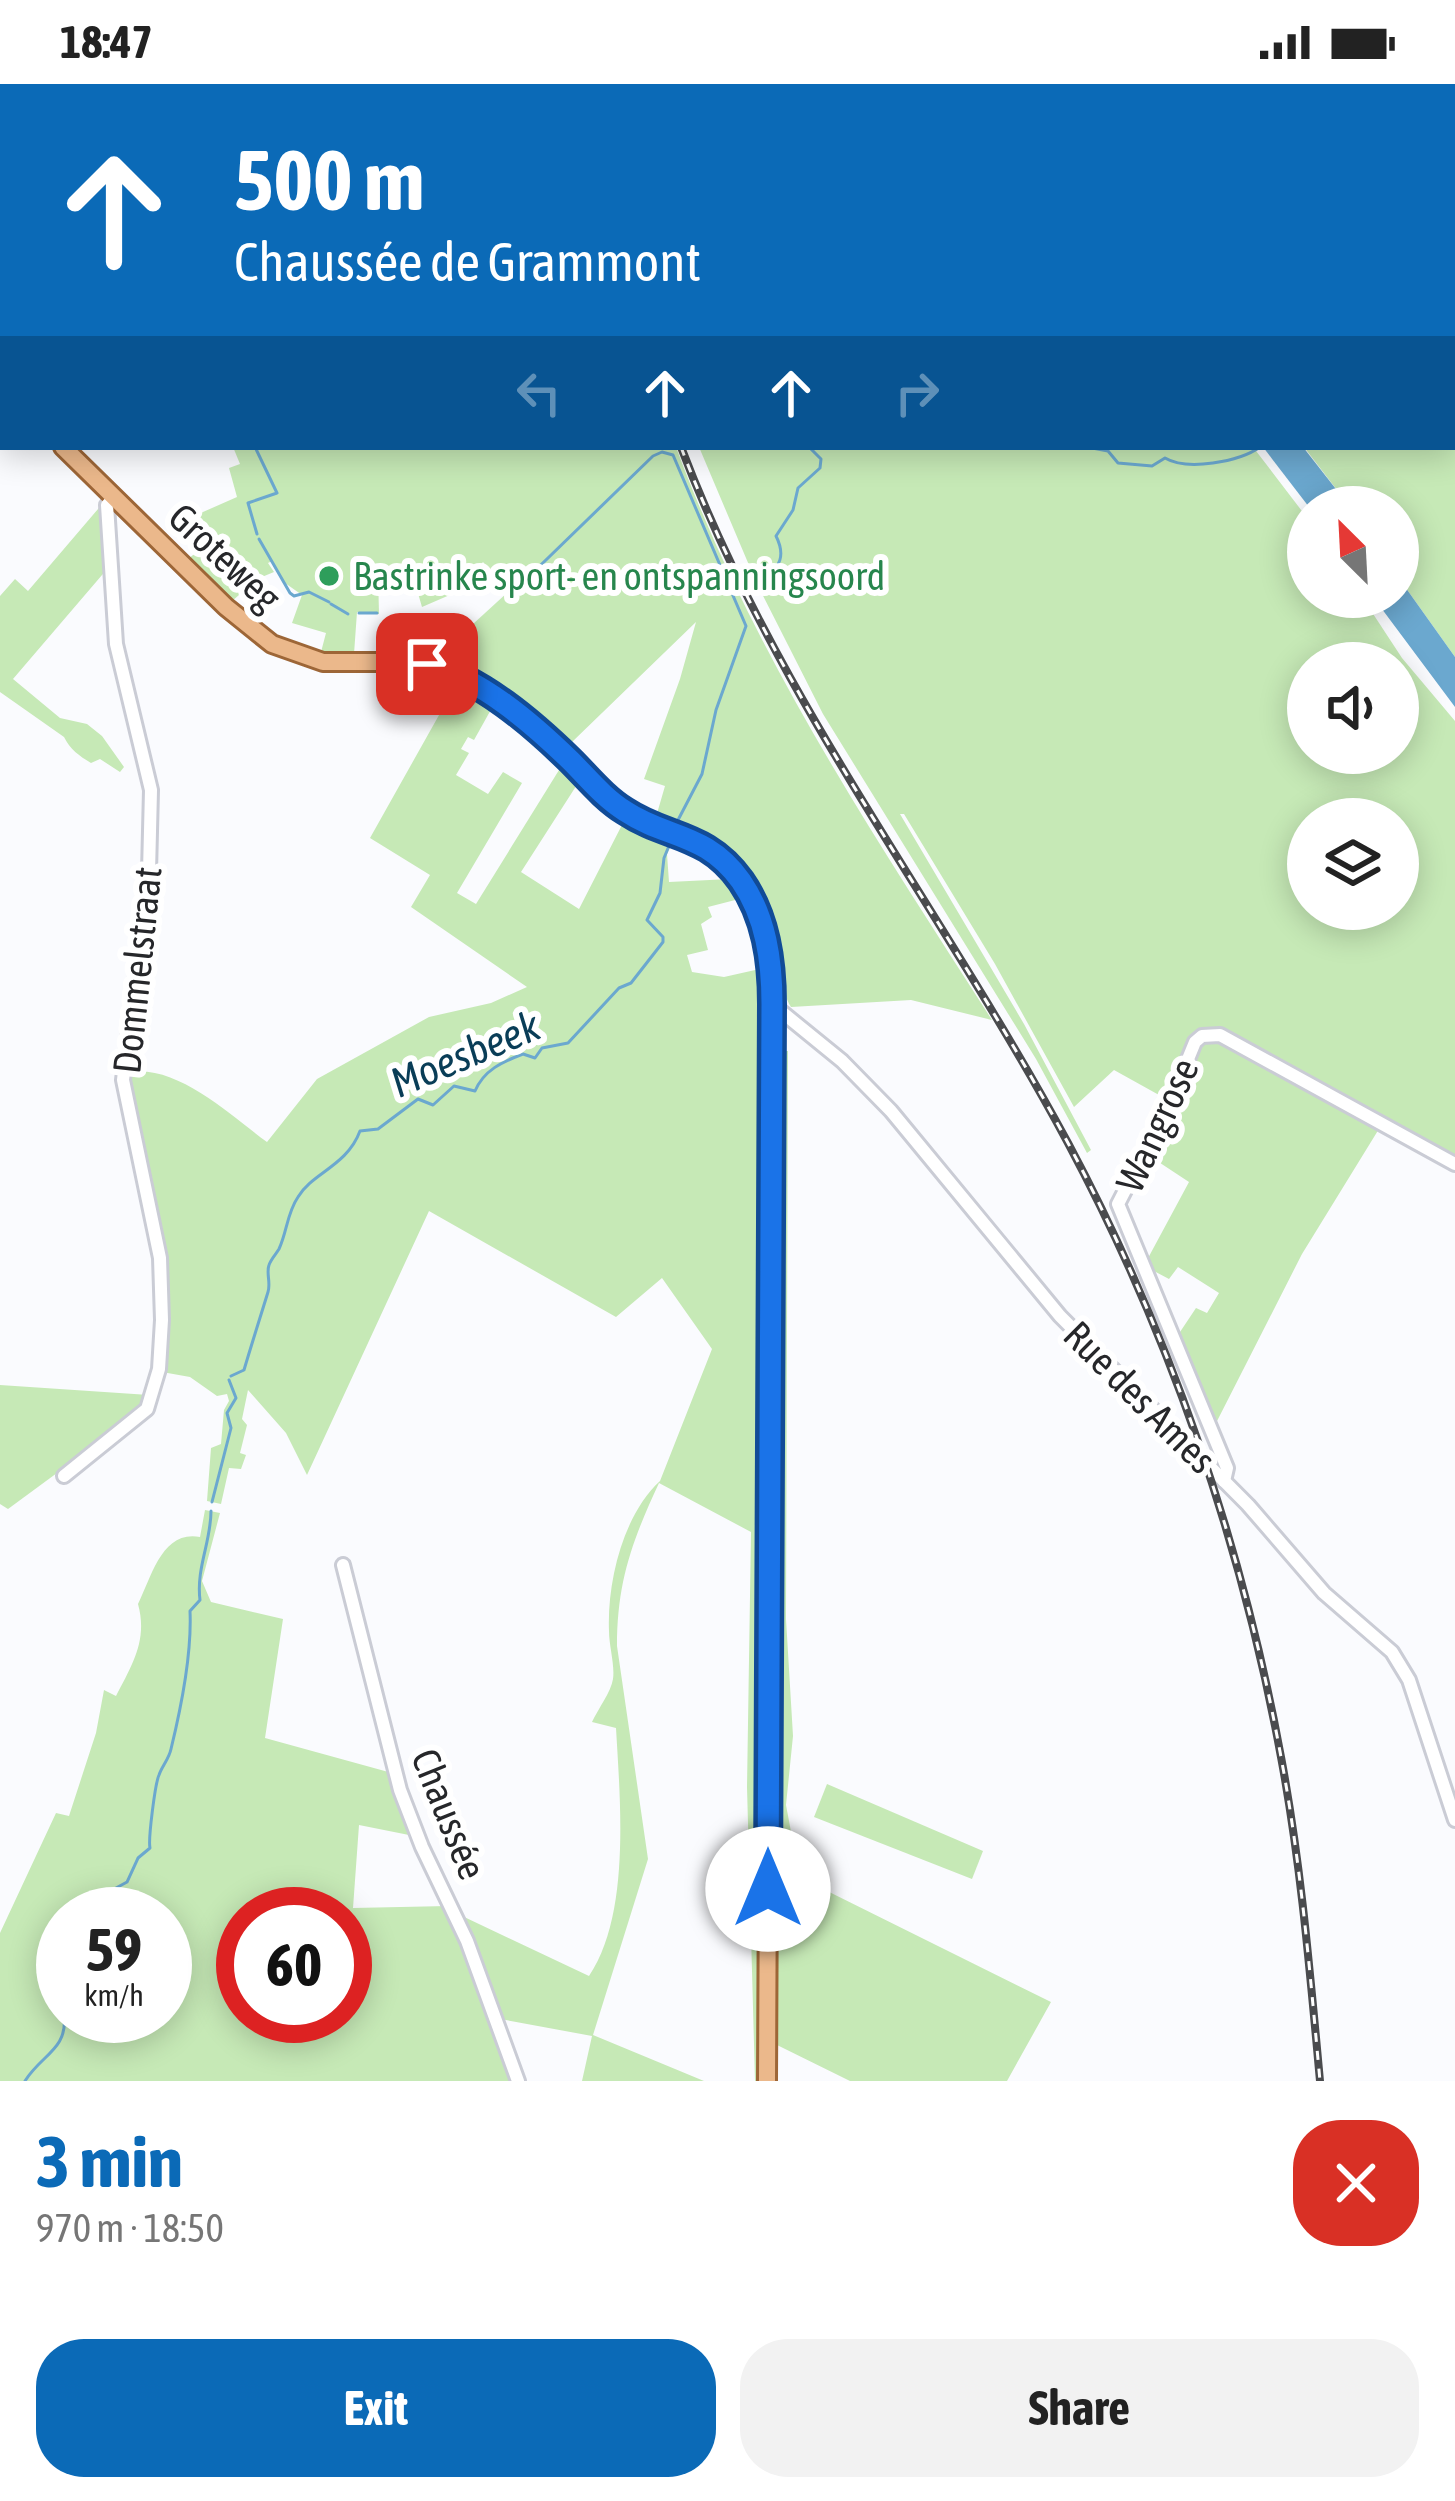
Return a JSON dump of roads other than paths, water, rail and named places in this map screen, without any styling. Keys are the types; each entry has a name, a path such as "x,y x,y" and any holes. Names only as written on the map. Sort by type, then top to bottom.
{"main road":[{"name":"Groteweg","path":"66,450 226,607 272,644 323,662 415,662 459,676 537,728 629,814 706,847 731,869 759,914 769,951 772,1004 767,2081"}],"street":[{"name":"Dommelstraat","path":"64,1476 147,1409 159,1369 162,1320 162,1269 123,1080 149,872 152,807 147,760 116,644 107,505 114,498"},
{"name":"Rue des Ames","path":"772,1004 842,1060 891,1111 1060,1316 1224,1481 1324,1593 1404,1666 1455,1820"},
{"name":"Wangrose","path":"1224,1481 1227,1468 1118,1204 1170,1103 1195,1042 1202,1036 1220,1035 1455,1164"},
{"name":"Chaussée","path":"344,1565 400,1790 467,1941 518,2081"}],"water":[{"path":"1265,450 1305,450 1334,486 1293,486"},
{"path":"1419,606 1455,657 1455,707 1419,659 1419,642 1407,642 1389,618 1419,618"}],"waterway":[{"path":"256,450 277,493 248,503 257,534"},
{"name":"Moesbeek","path":"764,581 780,560 776,536 793,510 798,488 820,468 821,459 812,450"},
{"name":"Moesbeek","path":"1103,450 1118,463 1152,466 1165,458 1186,464 1213,463 1254,450"},
{"path":"513,592 653,456 673,455 746,626 716,710 702,774 677,822"},
{"path":"259,539 290,593 309,592 329,602"},
{"path":"486,575 506,591"},
{"path":"331,604 348,614"},
{"path":"359,613 377,613"},
{"name":"Moesbeek","path":"231,1376 244,1370 268,1292 269,1265 304,1189 347,1153 360,1131 378,1129 418,1099 433,1105 454,1086 475,1091 483,1077 501,1064 523,1054 535,1058 542,1048 568,1043 619,988 631,983 663,942 647,920 660,893 671,841"},
{"path":"212,1502 231,1428 227,1413 236,1398 229,1380"},
{"name":"Moesbeek","path":"118,1887 127,1882 138,1858 150,1848 157,1780 170,1753 185,1681 190,1611 200,1600 211,1511"},
{"name":"Moesbeek","path":"25,2081 58,2043"}],"railway":[{"path":"682,450 720,540 812,716 1068,1143 1170,1365 1223,1519 1265,1677 1294,1838 1320,2081"}],"place":[{"name":"Bastrinke sport- en ontspanningsoord","path":"329,576"}]}
